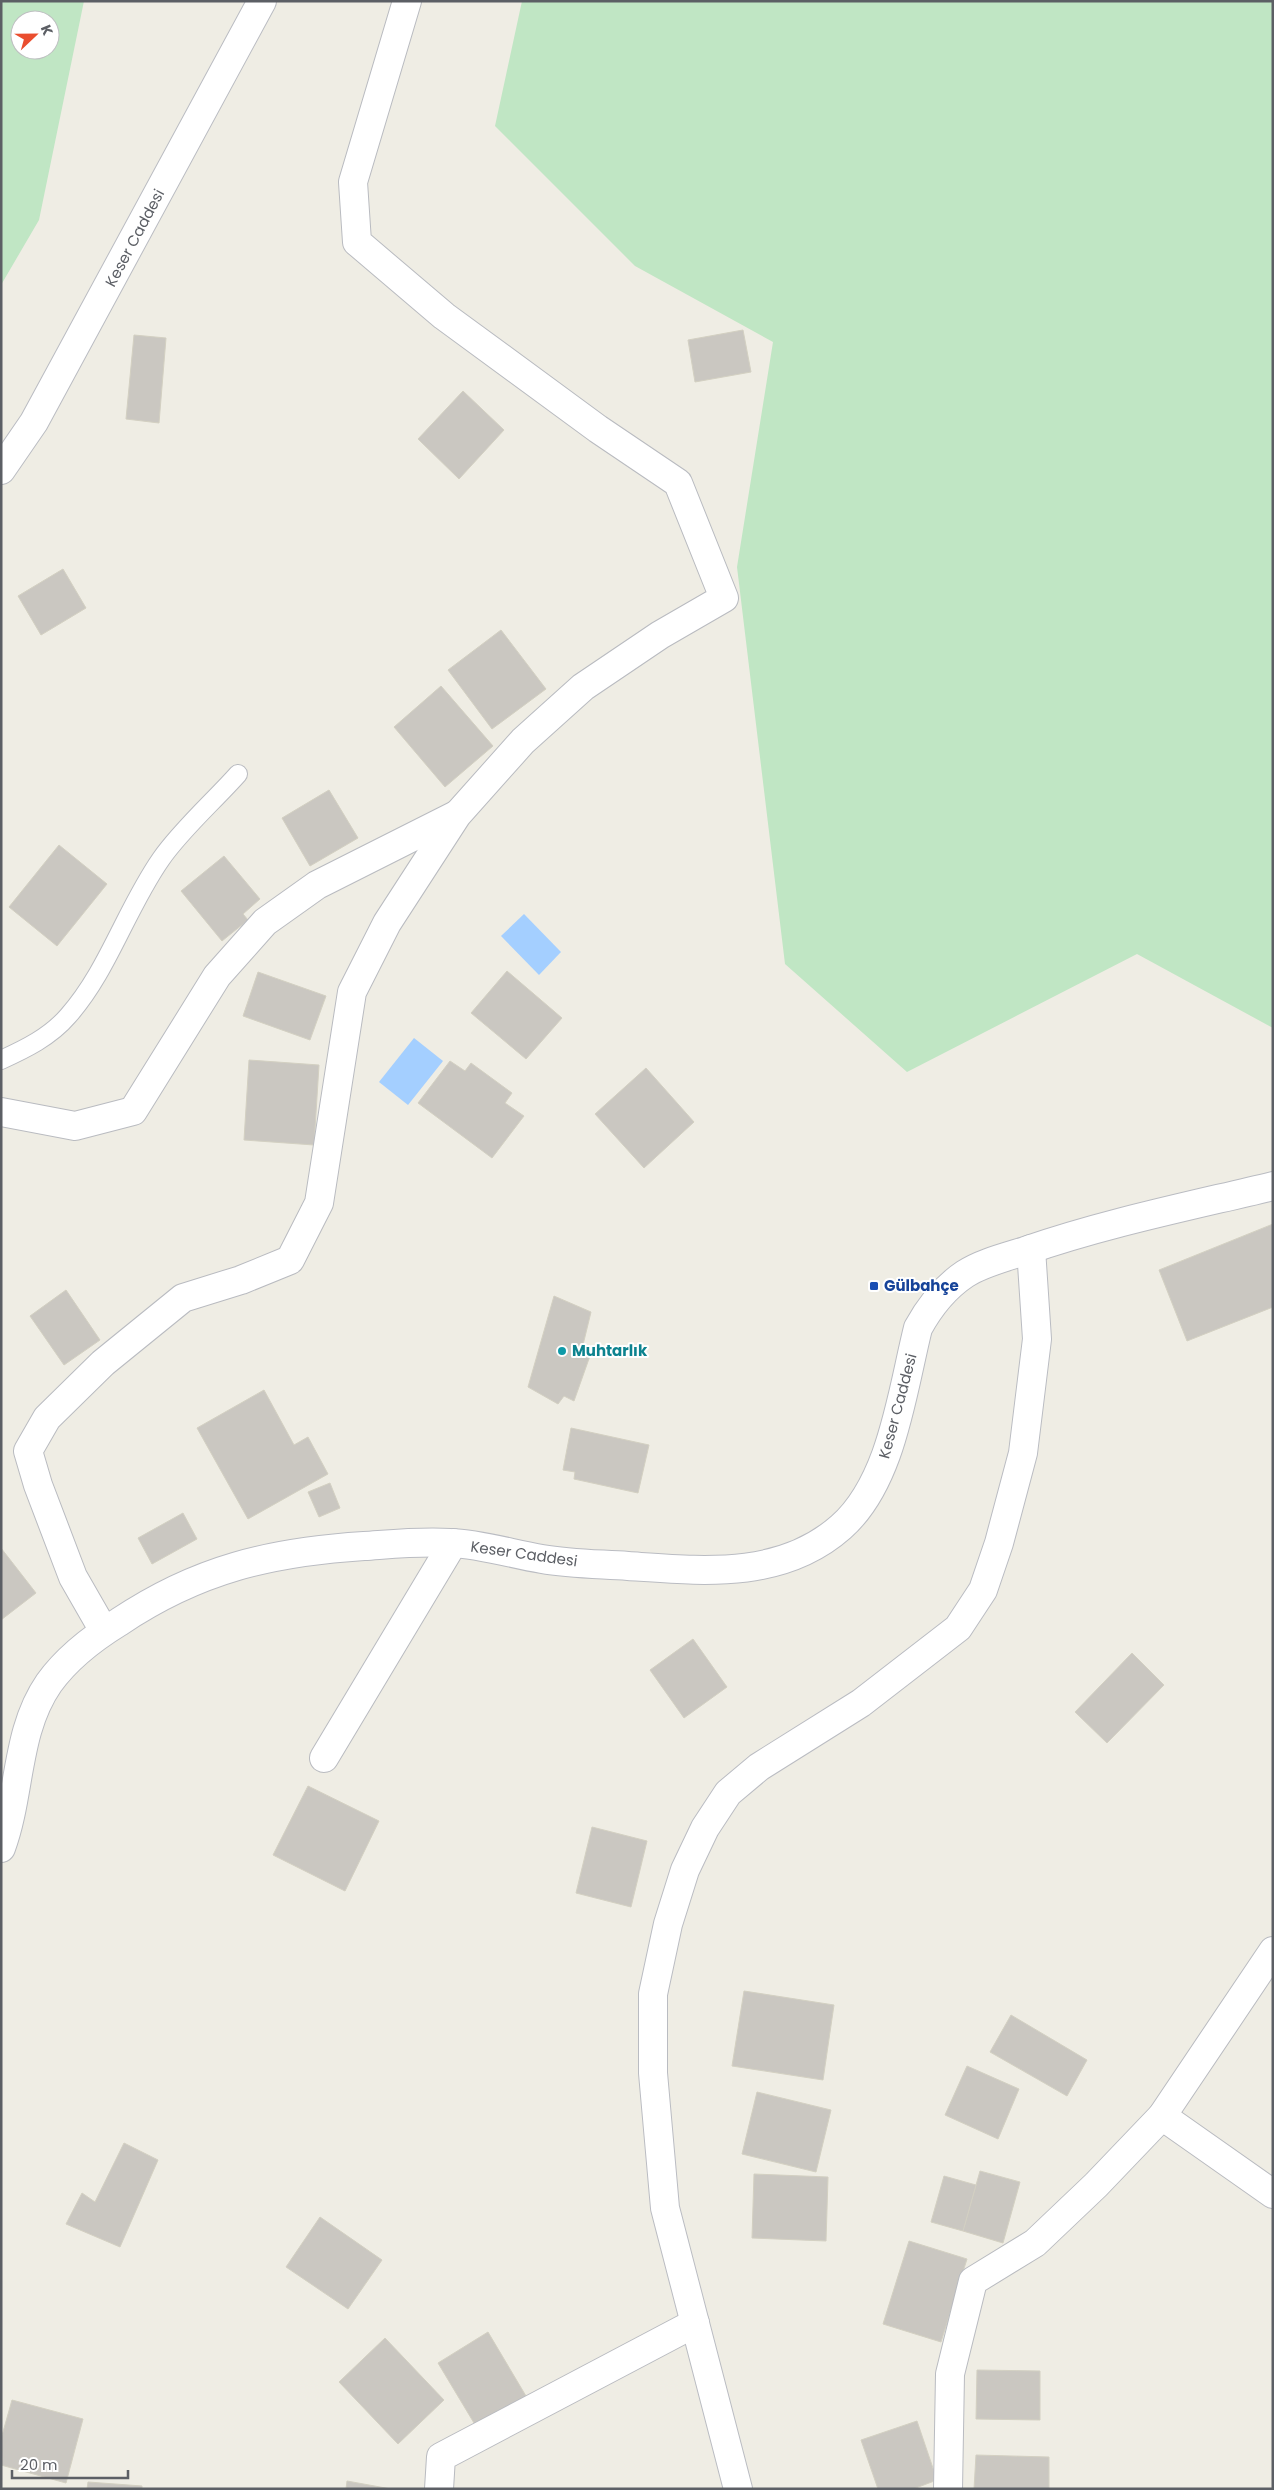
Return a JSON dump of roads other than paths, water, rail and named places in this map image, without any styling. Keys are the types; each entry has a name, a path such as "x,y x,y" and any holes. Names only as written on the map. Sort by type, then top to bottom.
{"street":[{"name":"Keser Caddesi","path":"1,470 43,406 262,1"},
{"path":"104,1631 73,1577 38,1485 28,1451 54,1411 103,1363 183,1298 241,1280 290,1260 319,1202 352,992 387,923 457,815 523,741 583,687 660,635 724,598 678,483 598,429 444,316 357,242 354,182 407,1"},
{"path":"1,1112 75,1126 133,1111 217,976 265,922 316,885 457,815"},
{"name":"Keser Caddesi","path":"1,1848 9,1826 22,1746 35,1709 49,1684 66,1663 104,1631 175,1589 216,1572 266,1557 311,1549 408,1543 453,1543 546,1560 706,1571 755,1568 789,1559 815,1546 842,1527 860,1507 876,1480 888,1451 918,1328 928,1310 942,1292 966,1273 1086,1230 1273,1186"},
{"path":"738,2489 665,2208 653,2073 653,1994 668,1924 684,1870 705,1828 728,1793 759,1766 861,1703 958,1628 983,1590 999,1543 1023,1453 1037,1338 1031,1249"},
{"path":"324,1758 453,1543"},
{"path":"948,2489 950,2374 973,2282 1034,2244 1096,2185 1162,2116 1273,1951"},
{"path":"1162,2116 1273,2194"},
{"path":"439,2489 441,2457 696,2323"}],"lane":[{"path":"1,1060 47,1035 67,1017 104,963 128,912 162,857 238,774"}],"water":[{"path":"524,914 561,952 539,975 501,936"},
{"path":"414,1038 443,1061 408,1105 379,1082"}],"place":[{"name":"Gülbahçe","path":"874,1286"},
{"name":"Muhtarlık","path":"562,1351"}]}
